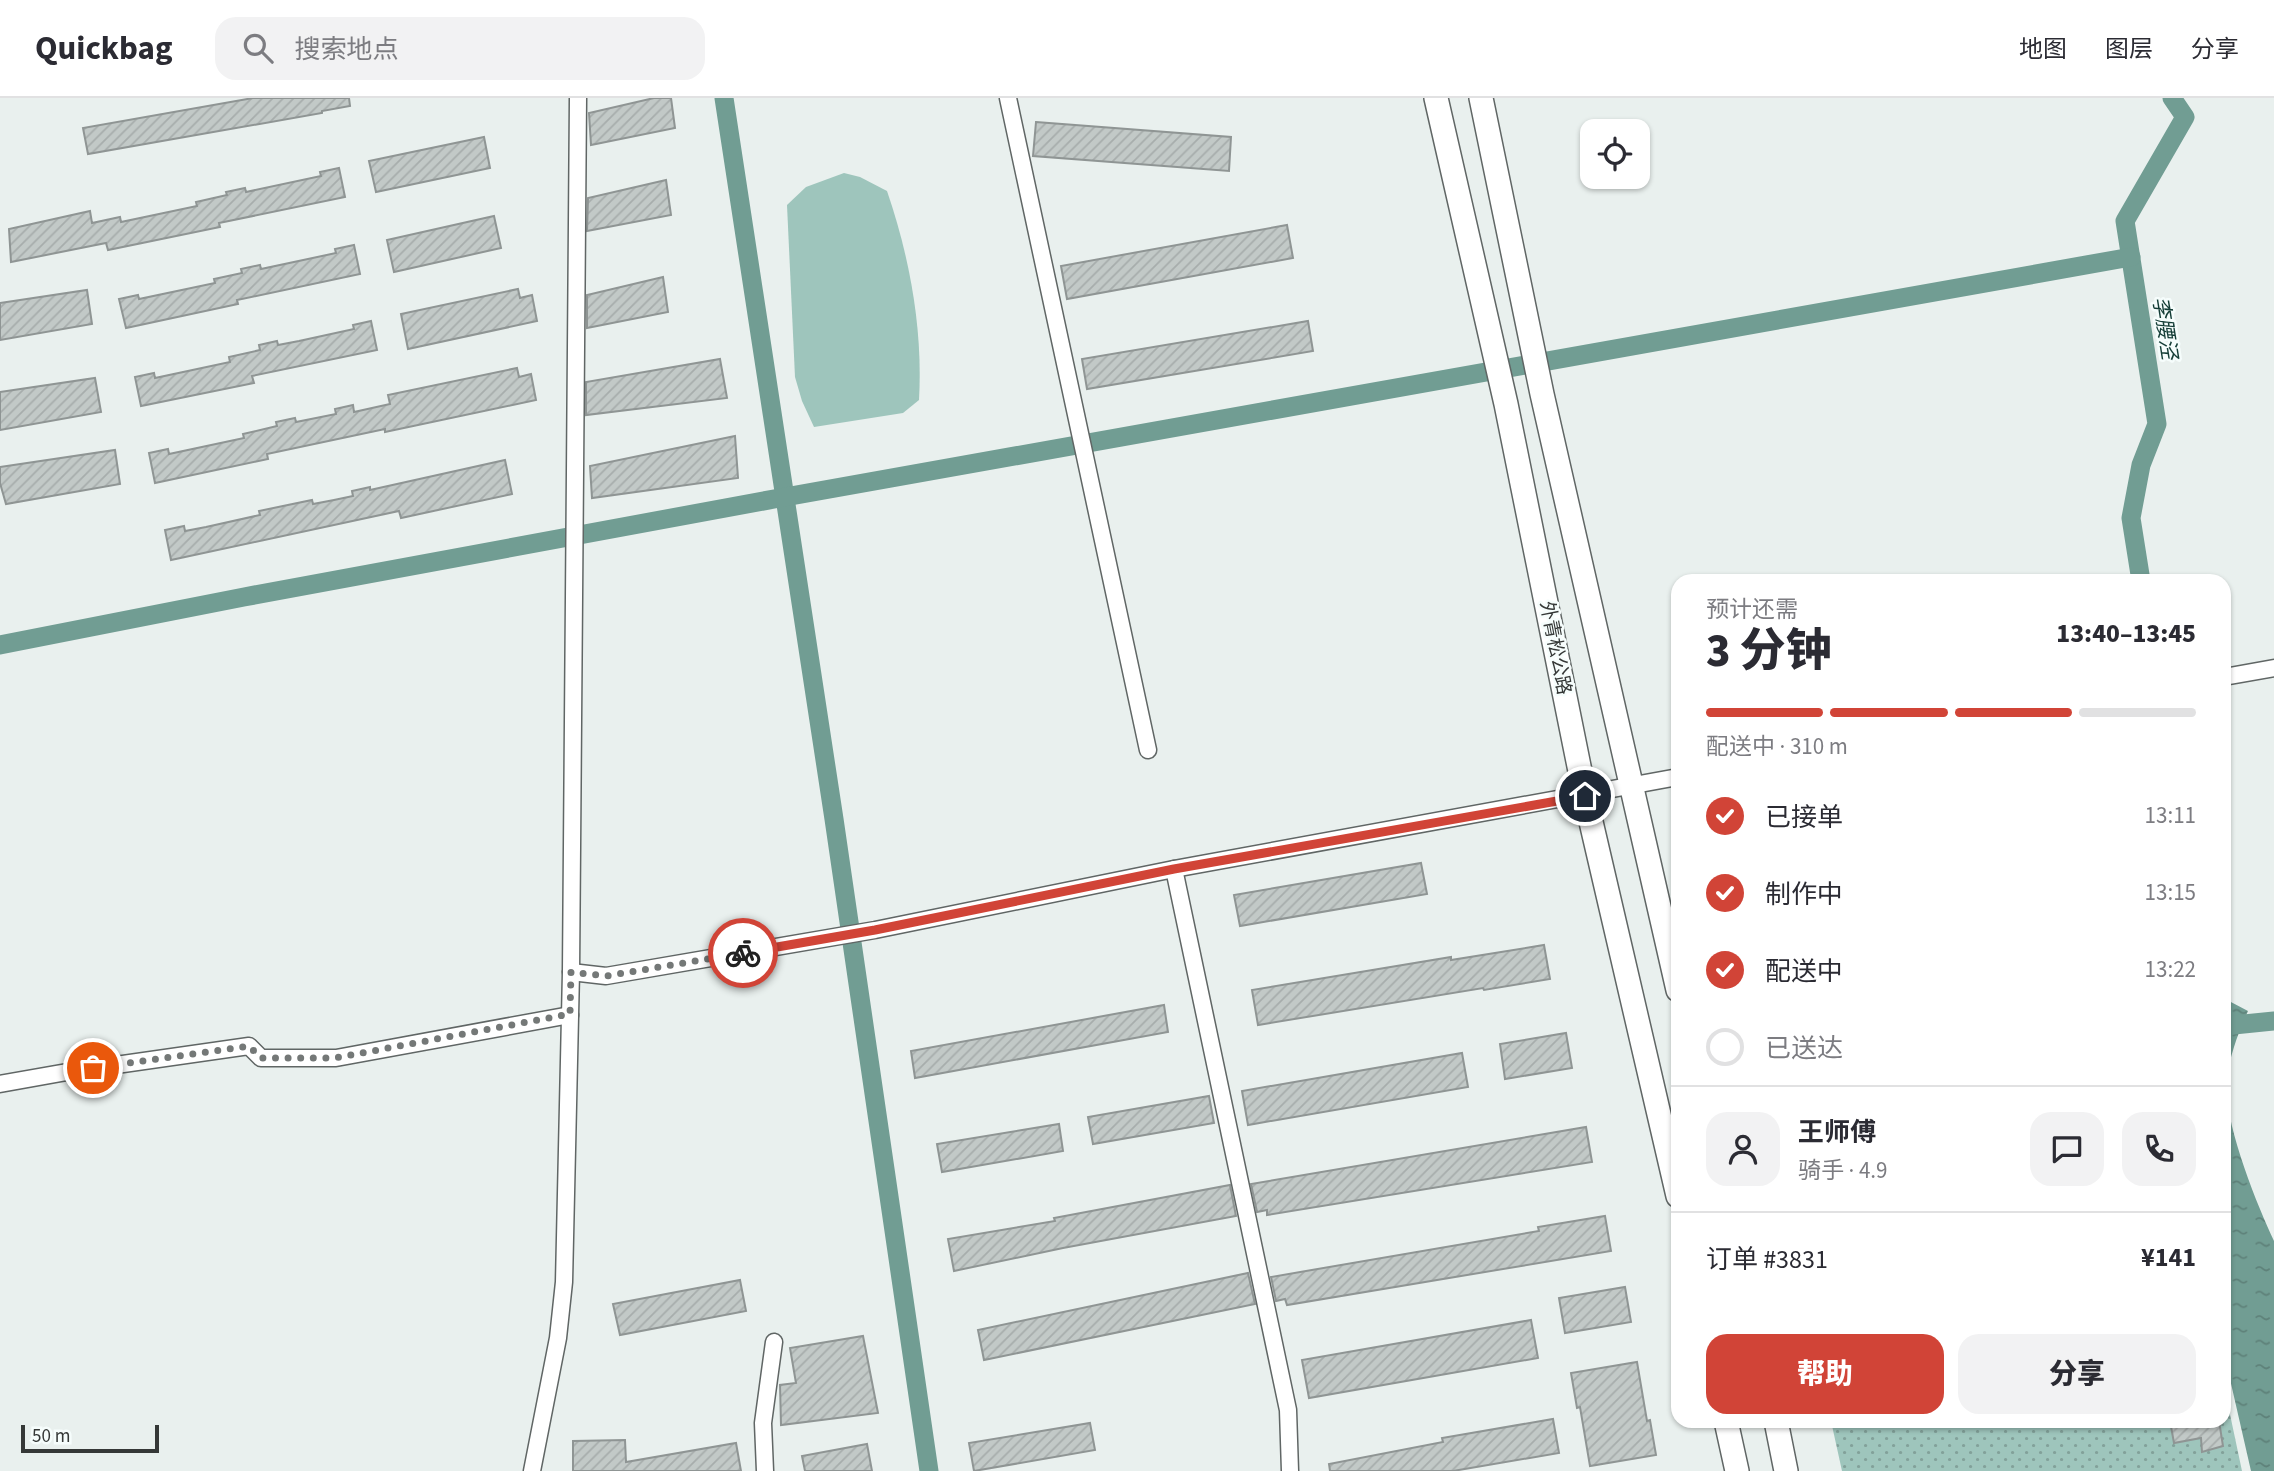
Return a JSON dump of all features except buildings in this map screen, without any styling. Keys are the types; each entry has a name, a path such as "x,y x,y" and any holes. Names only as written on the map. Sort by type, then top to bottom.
{"main road":[{"name":"外青松公路","path":"1436,98 1489,324 1585,796 1671,1166"},
{"path":"1481,98 1542,394 1671,959"},
{"path":"1728,1428 1737,1471"},
{"path":"1777,1428 1786,1471"}],"street":[{"path":"532,1471 558,1338 564,1282 571,972 578,98"},
{"path":"1008,98 1148,750"},
{"path":"2231,676 2274,668"},
{"path":"571,972 606,976 825,939 1174,869 1671,778"},
{"path":"1174,869 1288,1410 1290,1471"},
{"path":"0,1084 249,1046 261,1058 335,1058 570,1014"},
{"path":"765,1471 763,1423 774,1342"}],"shaded area":[{"path":"844,173 860,177 887,191 913,294 919,347 919,400 903,413 814,427 795,377 787,205 806,187"},
{"path":"2231,1419 2242,1471 1842,1471 1833,1428 2231,1428"}],"water":[{"path":"2231,1002 2248,1011 2231,1059"},
{"path":"2231,1122 2243,1163 2274,1241 2274,1471 2251,1471 2231,1384"}],"waterway":[{"path":"724,98 834,819 929,1471"},
{"name":"李腰泾","path":"2140,574 2131,518 2141,465 2157,424 2125,221 2185,117 2172,98"},
{"path":"0,645 785,497 2131,257"},
{"path":"2231,1025 2274,1021"}],"way so far":[{"path":"93,1068 249,1046 261,1058 335,1058 570,1014 571,972 606,976 743,953"}],"route":[{"path":"743,953 875,930 1174,869 1585,796"}]}
